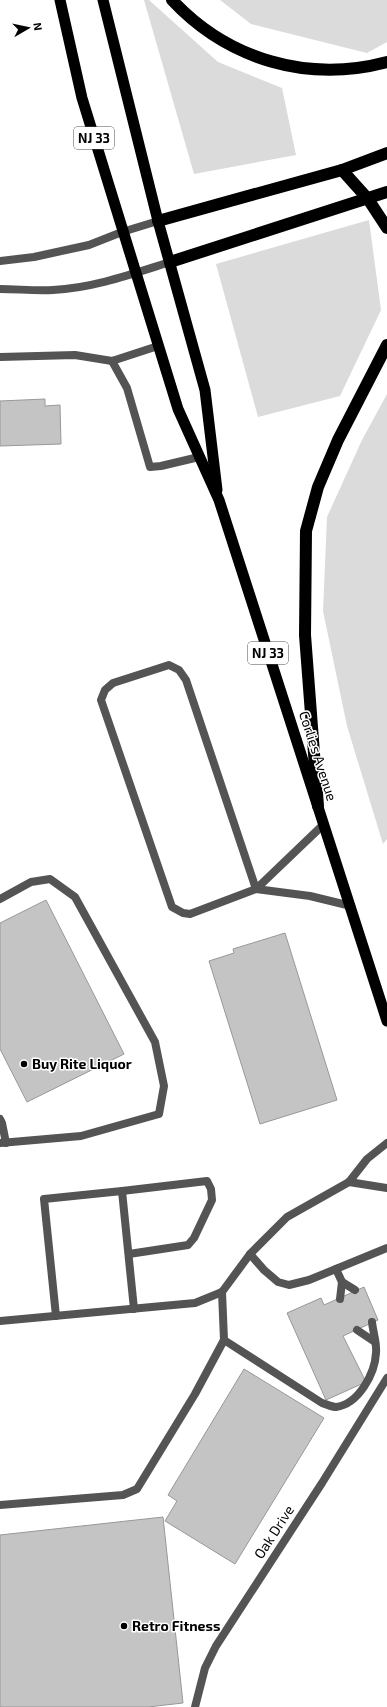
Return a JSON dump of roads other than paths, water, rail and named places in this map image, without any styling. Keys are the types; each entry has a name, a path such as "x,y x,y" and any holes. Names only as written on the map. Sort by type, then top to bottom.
{"highway":[{"name":"NJ 33","path":"60,0 82,98 122,232 178,409 219,500"},
{"name":"NJ 33","path":"103,0 158,221 205,390 219,500"},
{"path":"172,0 186,15 207,32 237,49 270,62 308,69 339,70 374,66 387,62"},
{"path":"158,221 342,170 387,153"},
{"path":"342,170 368,199 387,228"},
{"path":"170,262 387,192"},
{"path":"318,806 305,635 306,531 318,487 335,447 387,346"},
{"name":"Corlies Avenue","path":"219,500 387,1021"}],"street":[{"path":"0,261 34,257 89,245 122,232 158,221"},
{"path":"0,289 53,290 82,287 170,262"},
{"path":"0,356 75,355 112,361 158,346"},
{"path":"112,361 128,388 150,467 161,466 199,457"},
{"path":"256,889 186,680 180,670 169,665 113,683 105,690 101,700 172,907 183,913 190,914 256,889 324,824"},
{"path":"0,899 31,882 50,879 75,897 155,1042 164,1086 159,1114 81,1136 3,1143 2,1123 0,1119"},
{"path":"256,889 310,896 351,906"},
{"path":"0,1321 195,1303 222,1292 250,1254 287,1217 349,1182 367,1160 387,1143"},
{"path":"56,1316 44,1199 207,1181 211,1189 212,1200 194,1238 188,1245 128,1254"},
{"path":"349,1182 387,1188"},
{"path":"122,1191 134,1308"},
{"path":"250,1254 278,1282 289,1285 309,1280 387,1248"},
{"path":"336,1269 342,1282 340,1299"},
{"path":"342,1282 354,1290"},
{"path":"0,1505 124,1495 137,1489 195,1394 224,1340 222,1292"},
{"path":"224,1340 322,1403 334,1407 344,1405 353,1399 366,1384 375,1360 376,1351 372,1322"},
{"path":"357,1330 375,1342"},
{"name":"Oak Drive","path":"194,1707 205,1668 216,1646 322,1483 387,1378"}],"place":[{"name":"Buy Rite Liquor","path":"24,1064"},
{"name":"Retro Fitness","path":"124,1626"}]}
